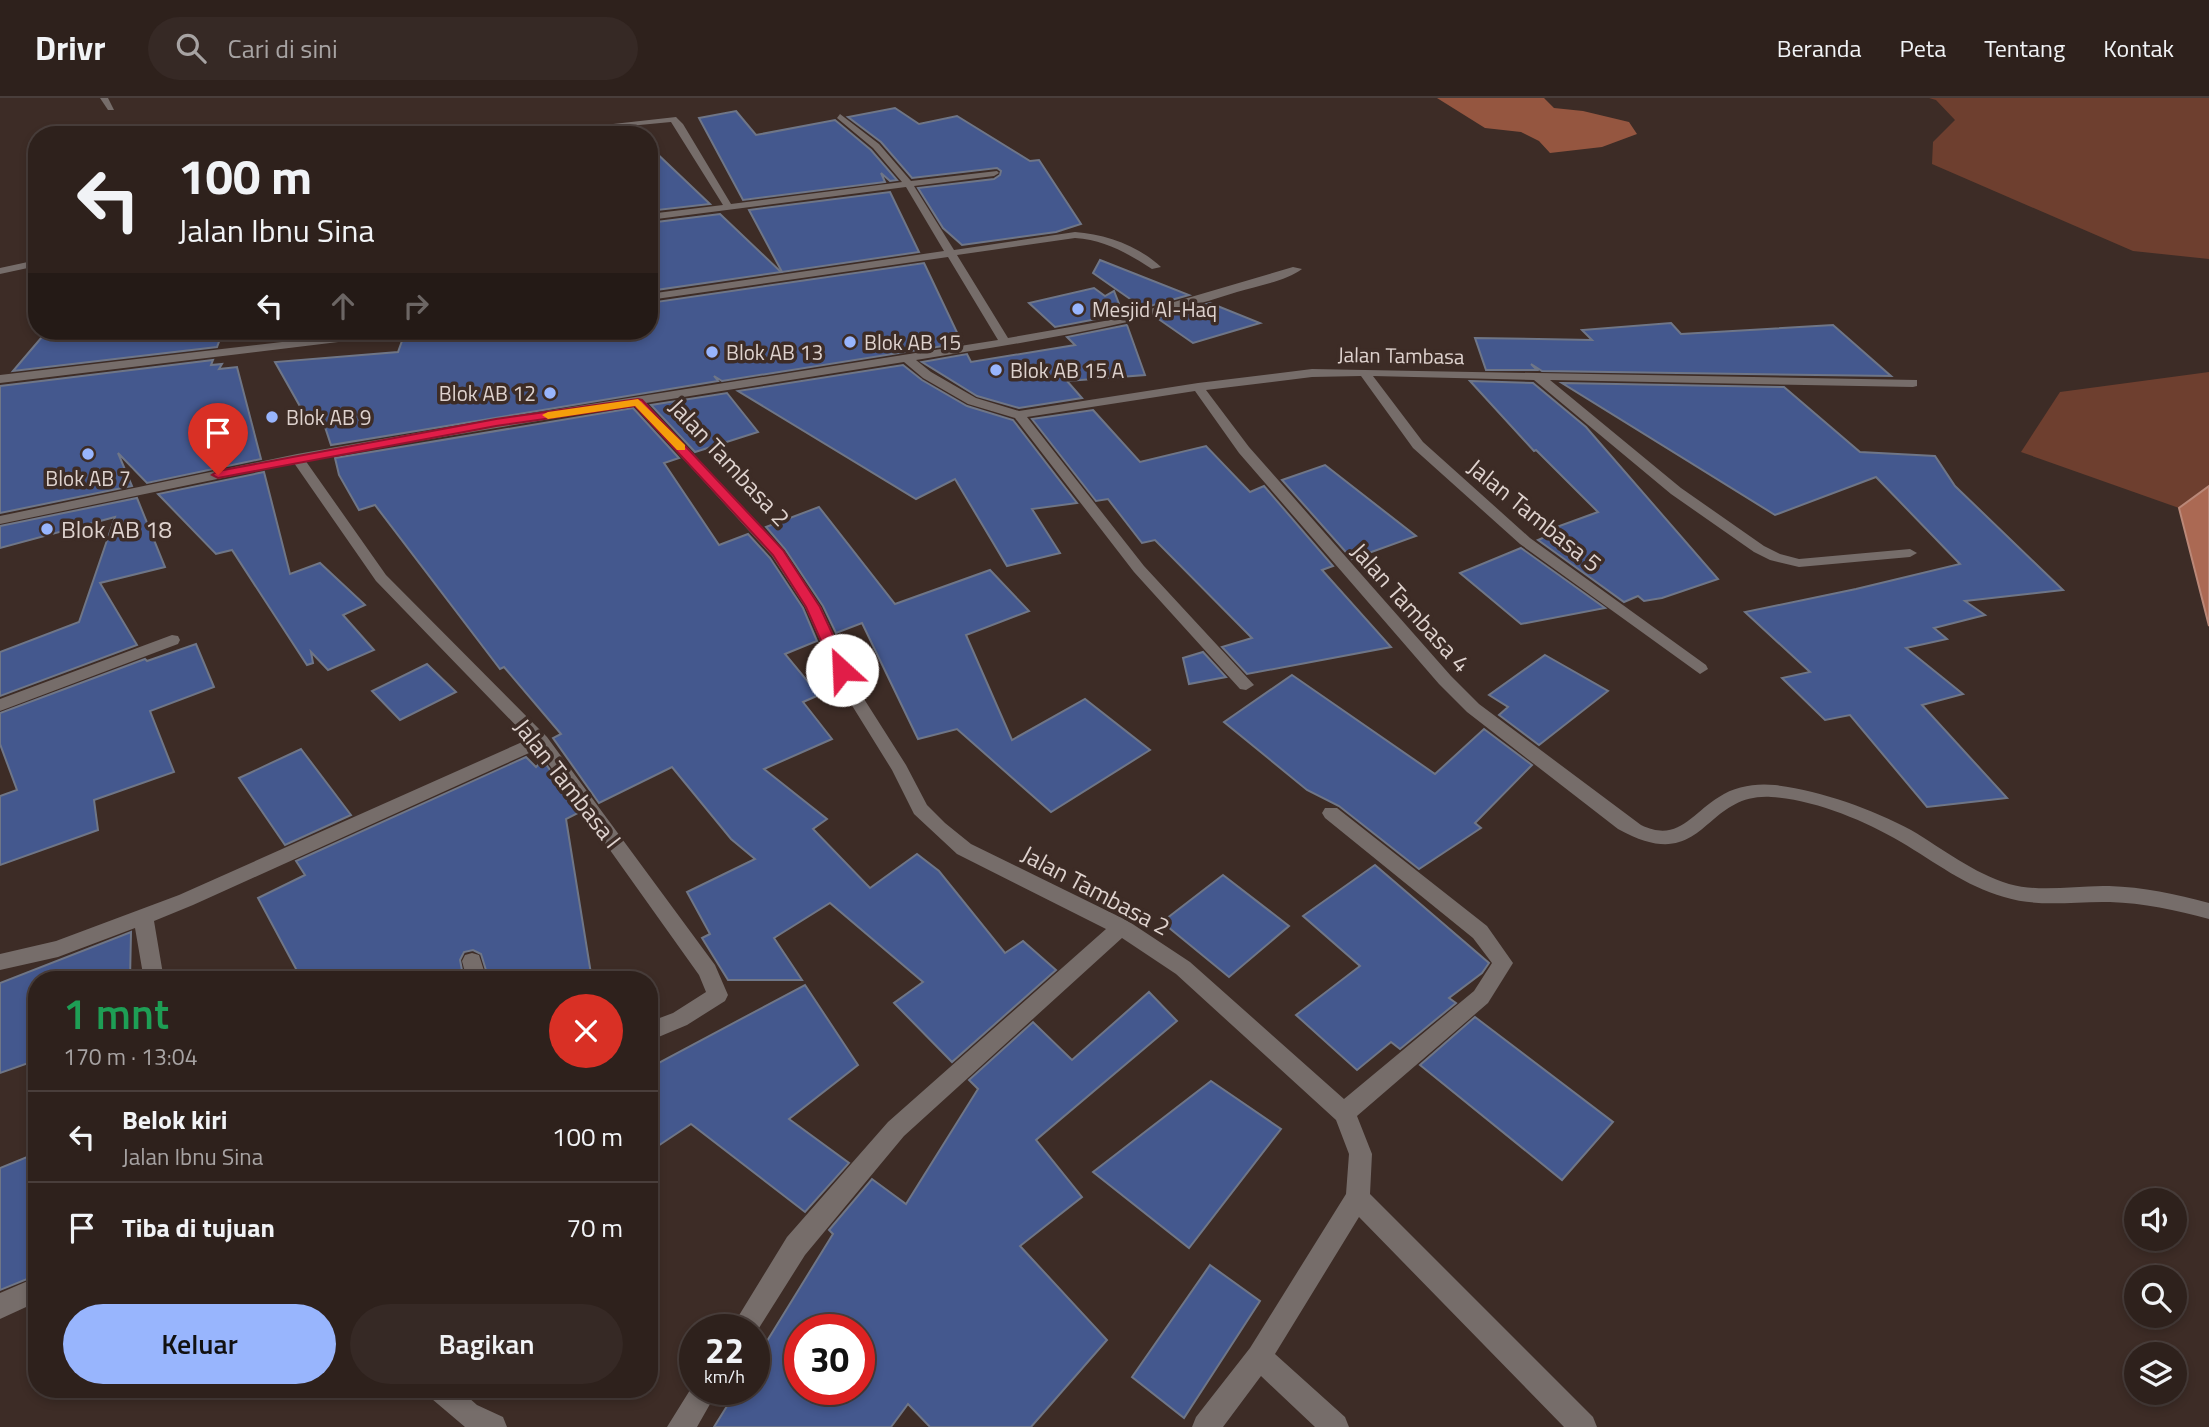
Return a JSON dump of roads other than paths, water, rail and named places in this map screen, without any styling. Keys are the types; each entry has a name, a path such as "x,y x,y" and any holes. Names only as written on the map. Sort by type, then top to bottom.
{"street":[{"path":"104,98 111,108"},
{"path":"840,116 876,146 908,183 1006,342"},
{"path":"608,125 673,119 728,206"},
{"path":"658,216 994,173"},
{"path":"658,296 953,255 1053,237 1088,235 1113,241 1156,267"},
{"path":"0,271 28,264"},
{"path":"0,520 297,458 496,423 906,357 1094,330 1195,303 1297,269"},
{"path":"0,379 328,340"},
{"name":"Jalan Tambasa","path":"906,357 927,375 972,401 1019,415 1198,387 1312,373 1913,383"},
{"name":"Jalan Tambasa 5","path":"1364,372 1418,445 1525,541 1700,669"},
{"path":"1538,377 1629,456 1775,558 1799,563 1910,553"},
{"name":"Jalan Tambasa 4","path":"1198,387 1244,450 1445,680 1474,708 1624,824 1648,836 1667,839 1684,832 1720,803 1746,790 1773,791 1868,817 1894,829 1969,877 2005,891 2042,899 2094,894 2141,897 2178,902 2209,911"},
{"name":"Jalan Tambasa 2","path":"638,402 778,553 813,607 851,691 900,769 920,809 939,828 973,854 1122,927 1183,968 1344,1113 1360,1142 1362,1175 1357,1198 1259,1357 1206,1427"},
{"path":"1019,415 1139,569 1246,685"},
{"name":"Jalan Tambasa I","path":"297,458 381,578 541,741 708,971 718,995 680,1019 658,1028"},
{"path":"0,705 172,640"},
{"path":"0,962 58,949 198,895 541,741"},
{"path":"1331,813 1480,932 1503,963 1481,997 1344,1113"},
{"path":"143,917 152,971"},
{"path":"753,1314 796,1246 896,1129 1122,927"},
{"path":"1357,1198 1583,1427"},
{"path":"0,1306 28,1293"},
{"path":"1259,1357 1335,1427"},
{"path":"450,1398 468,1414 493,1427"},
{"path":"681,1427 695,1405"}],"place":[{"name":"Mesjid Al-Haq","path":"1078,309"},
{"name":"Blok AB 15","path":"850,342"},
{"name":"Blok AB 13","path":"712,352"},
{"name":"Blok AB 15 A","path":"996,370"},
{"name":"Blok AB 12","path":"550,393"},
{"name":"Blok AB 9","path":"272,417"},
{"name":"Blok AB 7","path":"88,454"},
{"name":"Blok AB 18","path":"47,529"}]}
